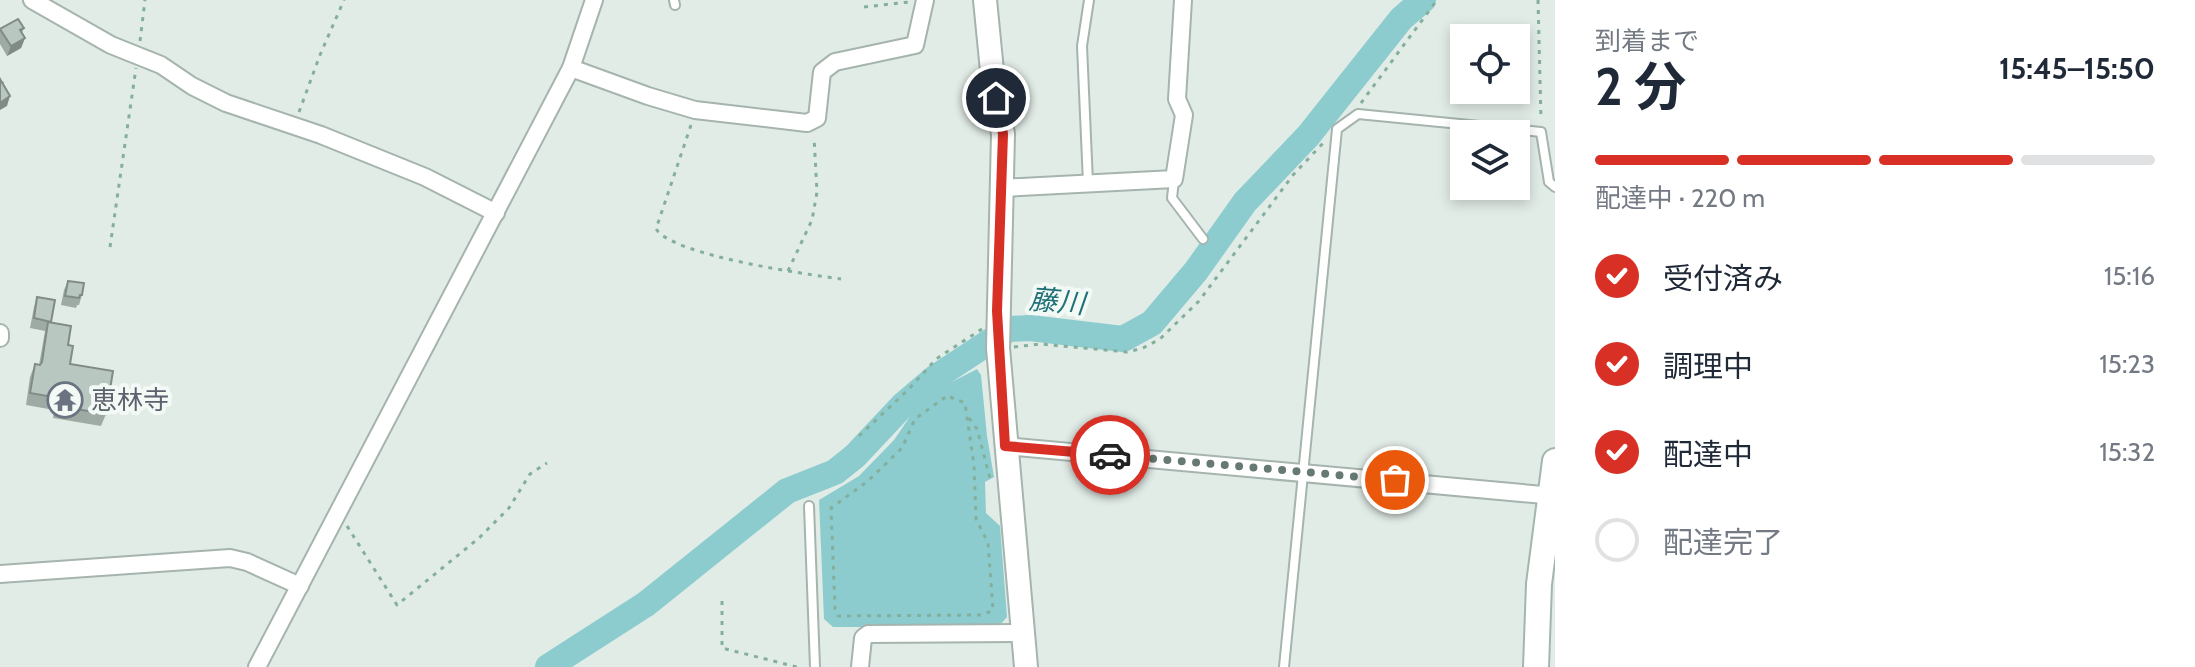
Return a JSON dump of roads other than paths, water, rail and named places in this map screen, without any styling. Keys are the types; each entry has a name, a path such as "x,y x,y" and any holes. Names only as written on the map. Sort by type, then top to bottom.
{"main road":[{"path":"1536,667 1539,584 1553,496 1555,461"}],"street":[{"path":"32,0 111,45 138,53 226,103 425,177 496,213"},
{"path":"257,667 571,68 594,0"},
{"path":"985,0 993,81 1003,134 998,346 1026,667"},
{"path":"1001,188 1174,179 1184,115 1177,99 1183,0"},
{"path":"571,68 695,110 813,122 817,118 822,72 835,62 915,45 917,1"},
{"path":"1005,446 1553,496"},
{"path":"0,574 230,558 247,562 300,586"},
{"path":"860,667 863,638 868,634 1023,633"}],"lane":[{"path":"1088,183 1082,46 1089,0"},
{"path":"1284,667 1337,129 1358,114 1541,132 1549,182 1555,187"},
{"path":"1174,179 1172,198 1203,239"},
{"path":"809,506 815,667"}],"water":[{"path":"977,369 981,375 994,477 985,482 986,513 1000,526 1007,617 998,627 833,627 824,619 819,500 859,476 894,440 911,415 944,386"}],"waterway":[{"name":"藤川","path":"548,667 646,604 787,491 835,472 936,377 1009,329 1030,328 1123,339 1152,323 1196,271 1245,202 1308,136 1401,19 1423,0"},
{"name":"藤川","path":"974,349 975,359"},
{"path":"924,388 932,403"}],"place":[{"name":"恵林寺","path":"65,400"}]}
